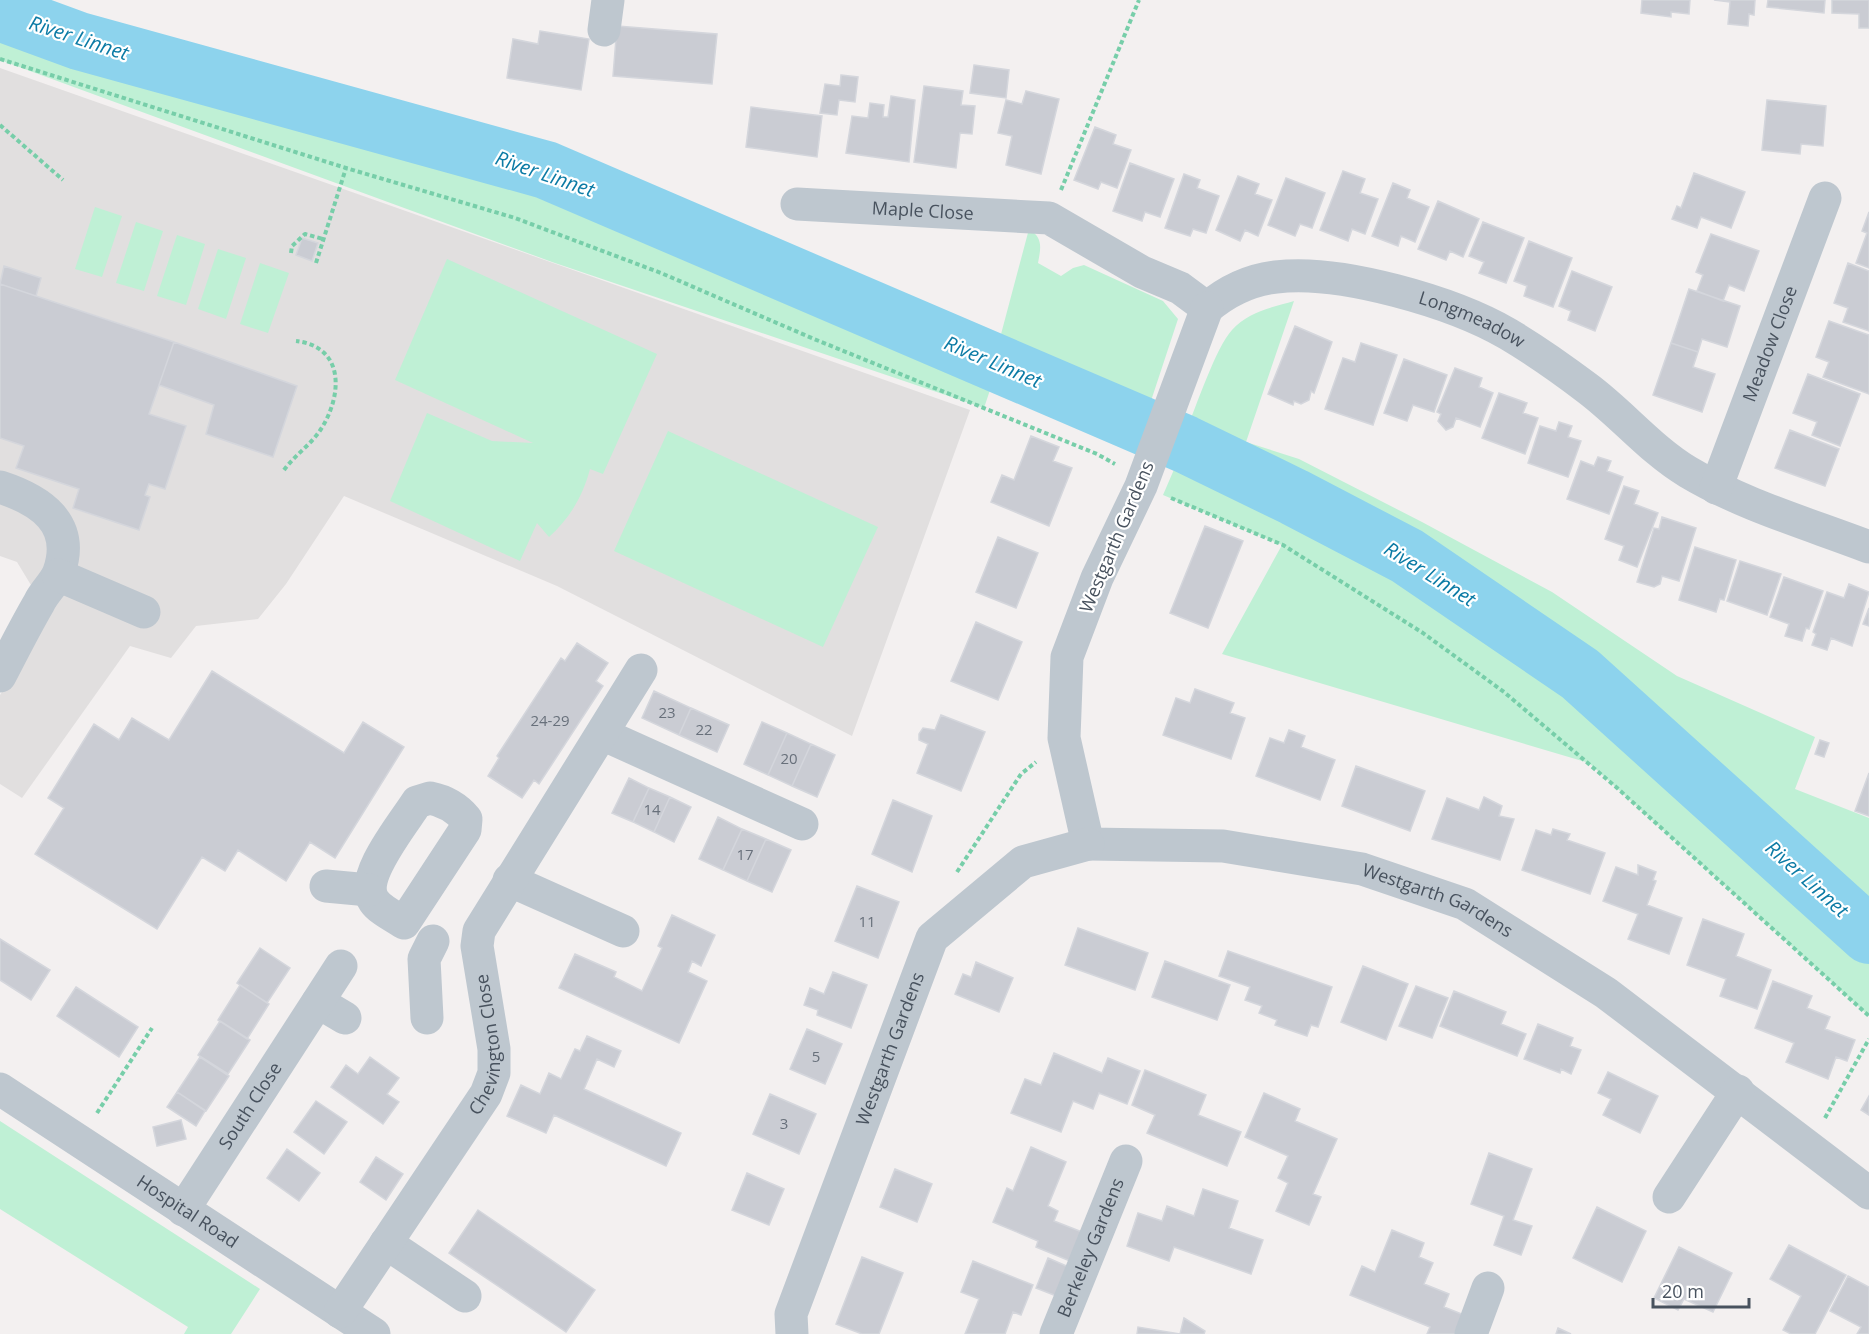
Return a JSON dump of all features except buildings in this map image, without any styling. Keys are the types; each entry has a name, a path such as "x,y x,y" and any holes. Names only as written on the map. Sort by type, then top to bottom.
{"street":[{"name":"Meadow Close","path":"1716,488 1825,198"},
{"name":"Maple Close","path":"797,204 1049,218"},
{"path":"1049,218 1142,272 1180,288 1207,308"},
{"name":"Longmeadow","path":"1207,308 1225,292 1253,281 1278,276 1364,283 1435,302 1507,333 1587,388 1686,471 1716,488 1869,547"},
{"name":"Westgarth Gardens","path":"1088,844 1064,738 1067,657 1097,578 1146,472 1207,308"},
{"path":"0,486 33,498 52,517 62,537 63,548 49,587 0,676"},
{"path":"49,587 144,612"},
{"name":"Chevington Close","path":"340,1312 486,1094 494,1073 494,1049 477,946 478,932 484,918 641,670"},
{"path":"602,734 642,754 802,824"},
{"path":"404,923 465,830 466,819 443,800 430,798 417,802 372,872 369,890 374,903 404,923 433,941 477,946"},
{"name":"Westgarth Gardens","path":"792,1334 791,1314 932,938 1023,862 1088,844 1234,848 1362,868 1465,904 1606,993 1808,1144 1869,1193"},
{"path":"509,880 623,931"},
{"path":"326,885 369,890"},
{"path":"427,1018 424,959 433,941"},
{"name":"South Close","path":"183,1210 331,1010 341,966"},
{"name":"Hospital Road","path":"0,1089 374,1334"},
{"path":"1669,1197 1738,1091"},
{"name":"Berkeley Gardens","path":"1056,1334 1126,1161"},
{"path":"386,1244 465,1296"},
{"path":"1471,1334 1488,1288"}],"path":[{"path":"1049,218 1139,0"},
{"path":"0,59 346,168 515,218 662,273 814,339 1097,454 1126,470 1146,472 1283,545 1422,633 1504,692 1616,787 1869,1016"},
{"path":"0,125 63,180"},
{"path":"316,263 346,168"},
{"path":"291,254 292,246 304,234 323,239"},
{"path":"284,470 320,430 329,412 336,377 334,364 328,355 306,342 296,341"},
{"path":"955,878 959,867 1021,774 1064,738"},
{"path":"79,1141 152,1028"},
{"path":"1808,1144 1869,1039"}],"shaded area":[{"path":"0,68 970,410 852,736 557,586 344,496 286,584 258,619 196,626 171,658 130,646 22,798 0,784 0,695 53,609 40,600 17,562 0,556"}],"green space":[{"path":"0,8 469,159 998,366 984,408 552,262 0,60"},
{"path":"95,207 122,216 102,277 75,269"},
{"path":"136,222 163,231 144,291 116,283"},
{"path":"1029,229 1039,239 1038,263 1061,276 1073,268 1084,265 1163,301 1178,319 1146,416 996,353"},
{"path":"177,235 205,244 186,305 157,296"},
{"path":"218,249 246,258 226,319 198,309"},
{"path":"447,259 657,354 603,474 590,469 575,506 549,537 537,523 520,561 390,501 427,413 492,441 533,443 395,380"},
{"path":"260,263 289,273 268,333 240,324"},
{"path":"1294,301 1246,442 1299,459 1422,522 1552,592 1677,676 1815,737 1795,789 1869,818 1869,926 1596,673 1489,597 1383,531 1186,431 1213,363 1232,330 1253,314"},
{"path":"668,431 878,527 823,647 614,551"},
{"path":"1185,444 1267,484 1616,707 1869,940 1869,1016 1589,763 1222,654 1282,545 1163,495"},
{"path":"0,1121 260,1289 231,1334 184,1334 188,1327 0,1209"}],"waterway":[{"name":"River Linnet","path":"0,12 79,41 546,170 1185,444 1294,497 1407,556 1580,674 1869,935"}]}
